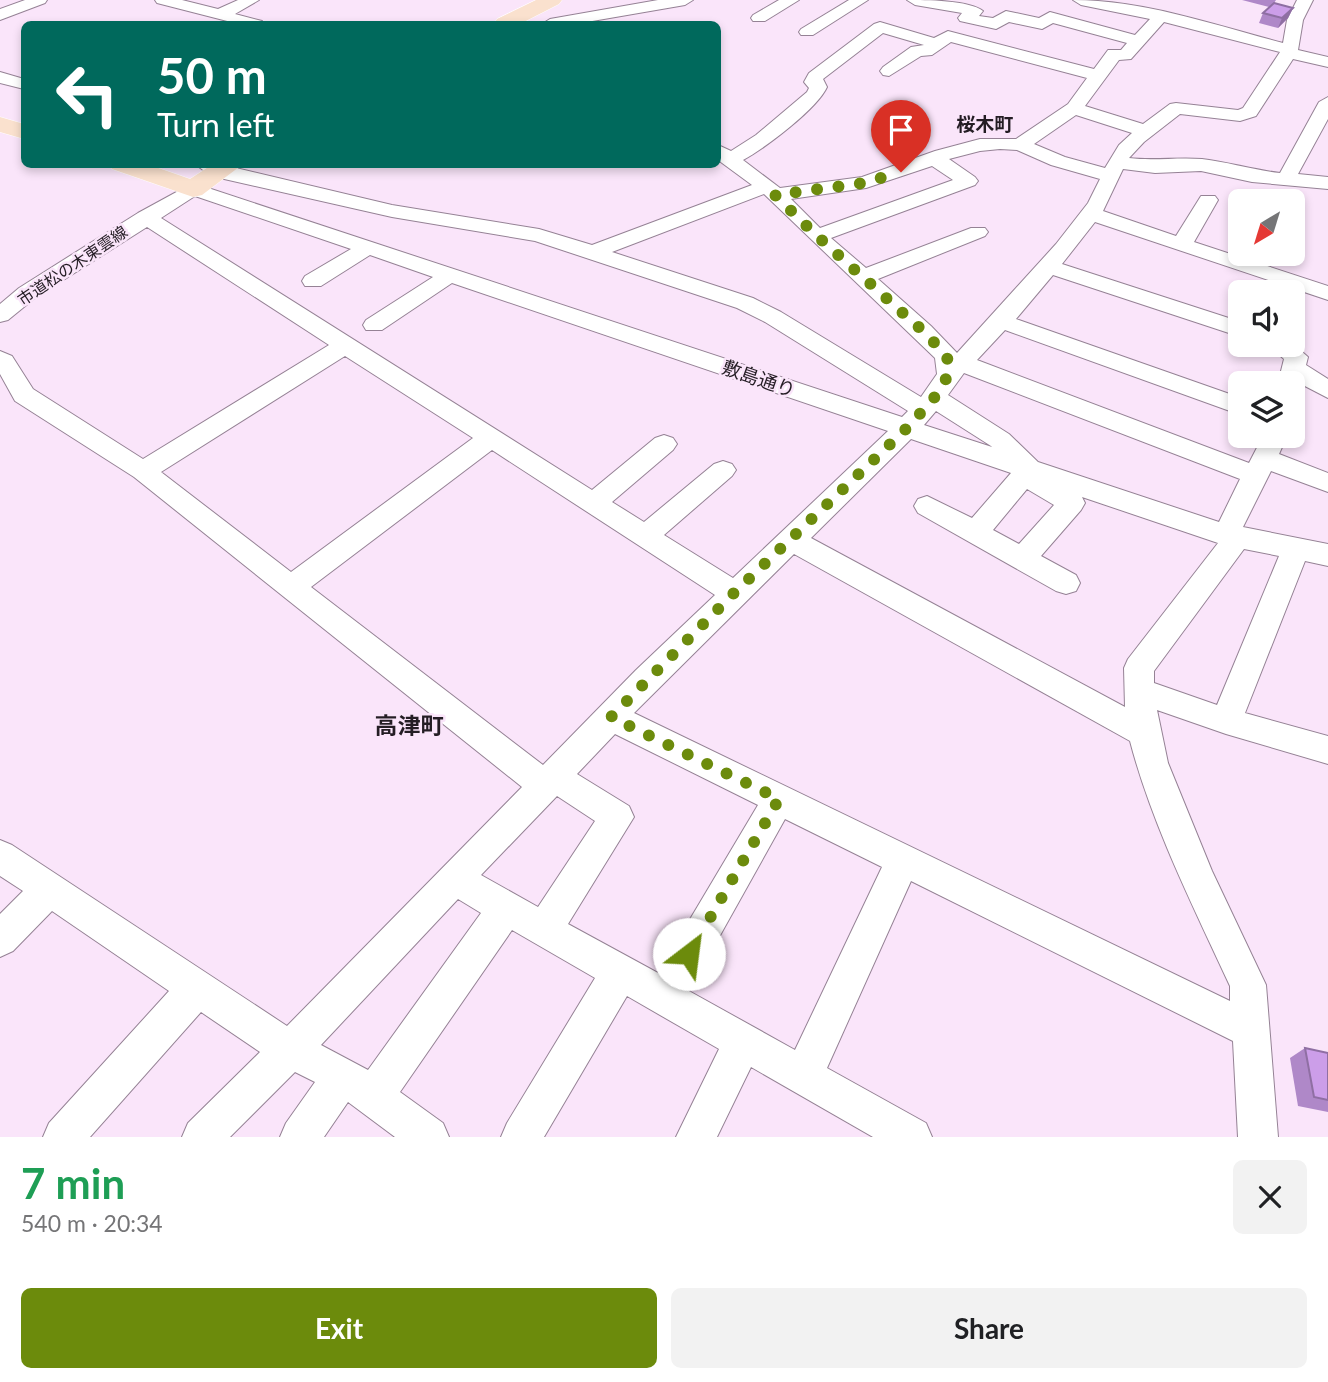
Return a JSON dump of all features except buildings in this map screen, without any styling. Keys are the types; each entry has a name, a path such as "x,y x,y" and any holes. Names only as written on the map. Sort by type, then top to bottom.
{"main road":[{"path":"511,21 552,0"},
{"path":"0,124 21,131"},
{"path":"132,168 192,189 217,168"}],"street":[{"path":"0,15 39,0"},
{"path":"219,15 251,0"},
{"path":"565,21 654,3 685,0"},
{"path":"759,18 791,0"},
{"path":"807,32 860,0"},
{"path":"915,0 955,3 975,11 966,18 996,24 1006,16 1042,24 1050,17 1140,41"},
{"path":"1082,0 1161,16 1328,62"},
{"path":"202,1137 734,593 922,412 955,369 1001,321 1090,214 1126,149 1176,108 1240,116 1250,112 1289,51 1295,20 1305,0"},
{"path":"178,2 244,21"},
{"path":"652,21 654,3"},
{"path":"1020,145 1074,108 1114,54 1125,55 1161,16"},
{"path":"724,155 758,144 783,124 790,115 807,104 817,91 818,87 813,82 815,77 880,27 937,44"},
{"path":"889,71 917,51 926,51 948,36 1097,75"},
{"path":"0,78 21,84"},
{"path":"1286,179 1328,102"},
{"path":"1074,108 1146,131"},
{"path":"597,254 600,248 771,191 864,183 960,149 997,142 1020,145 1058,161 1114,169 1201,165 1252,176 1328,183"},
{"path":"724,155 771,191 923,331 947,356 955,369 1264,456 1328,483"},
{"path":"817,236 968,181 935,159"},
{"path":"222,168 392,211 539,234 745,303 781,322 922,412 1000,440 1021,461 1034,482 1072,503 1022,559"},
{"name":"市道松の木東雲線","path":"0,315 27,293 192,189"},
{"name":"敷島通り","path":"192,189 450,275 922,412 1021,461"},
{"path":"1182,244 1208,200"},
{"path":"1090,214 1328,293"},
{"path":"145,217 734,593"},
{"path":"862,277 978,232"},
{"path":"313,281 367,248"},
{"path":"1047,266 1228,326"},
{"path":"374,326 450,275"},
{"path":"1001,321 1228,402"},
{"path":"143,471 346,345"},
{"path":"0,359 4,361 24,396 143,471 291,587 549,781 617,817 544,930"},
{"path":"1305,381 1328,390"},
{"path":"291,587 491,438"},
{"path":"594,503 664,444"},
{"path":"975,533 1031,449 1231,534 1328,555"},
{"path":"1258,1137 1248,985 1198,878 1152,763 1144,733 1139,668 1231,534 1264,456"},
{"path":"645,536 723,470"},
{"path":"927,506 1066,583"},
{"path":"790,539 1144,733"},
{"path":"1226,721 1296,549"},
{"path":"1139,691 1226,721 1328,750"},
{"path":"611,717 1252,1031"},
{"path":"664,998 779,799"},
{"path":"0,856 290,1050 357,1086 429,1137"},
{"path":"803,1077 903,860"},
{"path":"456,879 803,1077 889,1131"},
{"path":"0,939 50,889"},
{"path":"300,1137 357,1086 506,908"},
{"path":"522,1137 620,972"},
{"path":"63,1137 198,986"},
{"path":"696,1137 743,1043"}],"district":[{"name":"桜木町","path":"985,123"},
{"name":"高津町","path":"409,725"}],"route":[{"path":"689,954 779,799 611,717 734,593 907,428 934,398 949,374 947,356 923,331 775,195 864,183 901,172"}]}
